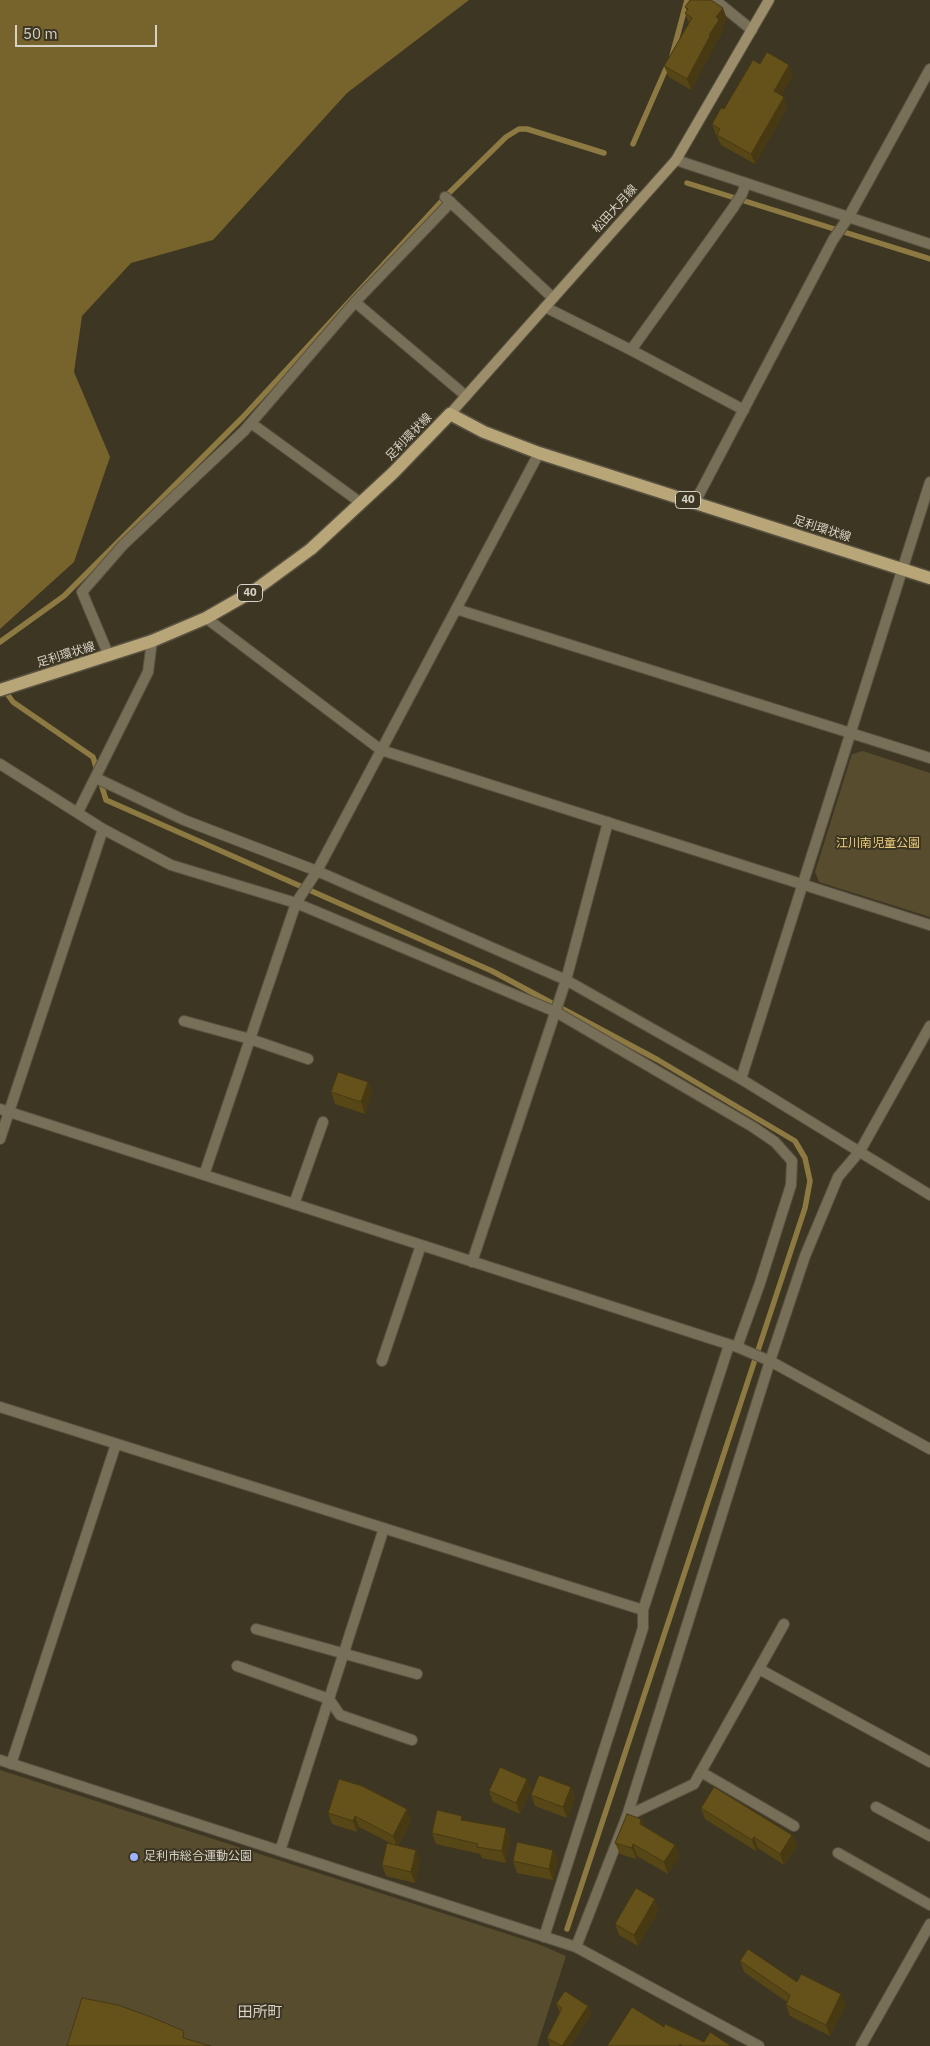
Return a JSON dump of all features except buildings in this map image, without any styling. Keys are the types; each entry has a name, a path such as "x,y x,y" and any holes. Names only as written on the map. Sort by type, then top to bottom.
{"main road":[{"name":"松田大月線","path":"450,414 676,160 768,0"},
{"name":"足利環状線","path":"0,690 152,641 206,618 255,590 311,549 361,503 450,414 484,432 539,453 930,578"}],"street":[{"path":"714,0 752,30"},
{"path":"695,502 833,240 930,69"},
{"path":"676,160 746,183 846,220 930,244"},
{"path":"631,350 733,208 742,194 746,183"},
{"path":"109,656 82,592 123,545 251,422 355,302 448,200 553,298"},
{"path":"355,302 466,396"},
{"path":"545,307 744,410"},
{"path":"251,422 361,503"},
{"path":"204,1175 296,903 317,871 539,453"},
{"path":"741,1079 930,482"},
{"path":"456,609 930,758"},
{"path":"206,618 381,750 930,925"},
{"path":"78,812 148,672 152,641"},
{"path":"0,764 103,829 171,865 296,903 556,1012 753,1127 775,1142 792,1161 791,1185 760,1284 733,1346 643,1610 643,1628 544,1937"},
{"path":"96,778 184,820 317,871 566,980 741,1079 930,1195"},
{"path":"472,1262 566,980 608,822"},
{"path":"0,1139 4,1110 103,829"},
{"path":"184,1021 250,1039 308,1059"},
{"path":"576,1947 627,1816 770,1360 805,1256 838,1177 860,1151 930,1026"},
{"path":"4,1110 733,1346 770,1360 930,1449"},
{"path":"294,1204 323,1122"},
{"path":"382,1361 421,1245"},
{"path":"0,1407 643,1610"},
{"path":"11,1764 116,1444"},
{"path":"280,1851 384,1528"},
{"path":"627,1816 694,1784 784,1624"},
{"path":"256,1630 418,1674"},
{"path":"237,1666 329,1699 340,1715 412,1740"},
{"path":"759,1669 930,1762"},
{"path":"0,1760 576,1947 759,2046"},
{"path":"701,1772 794,1826"},
{"path":"876,1807 930,1836"},
{"path":"838,1853 930,1905"},
{"path":"860,2046 930,1924"}],"green space":[{"name":"江川南児童公園","path":"863,751 930,773 930,917 819,882 815,872 852,754"},
{"name":"足利市総合運動公園","path":"0,1770 538,1944 566,1956 537,2046 0,2046"}],"shaded area":[{"path":"0,0 469,0 347,93 213,240 131,263 82,316 74,372 110,457 74,562 0,629"}],"waterway":[{"path":"672,56 687,0"},
{"path":"633,144 668,64"},
{"path":"0,642 64,596 243,417 449,193 506,137 519,129 527,129 604,153"},
{"path":"687,183 930,259"},
{"path":"3,688 13,702 93,757 106,800 492,971 658,1060 795,1141 805,1158 810,1181 805,1208 567,1929"}],"place":[{"name":"足利市総合運動公園","path":"134,1857"}],"district":[{"name":"田所町","path":"260,2013"}]}
